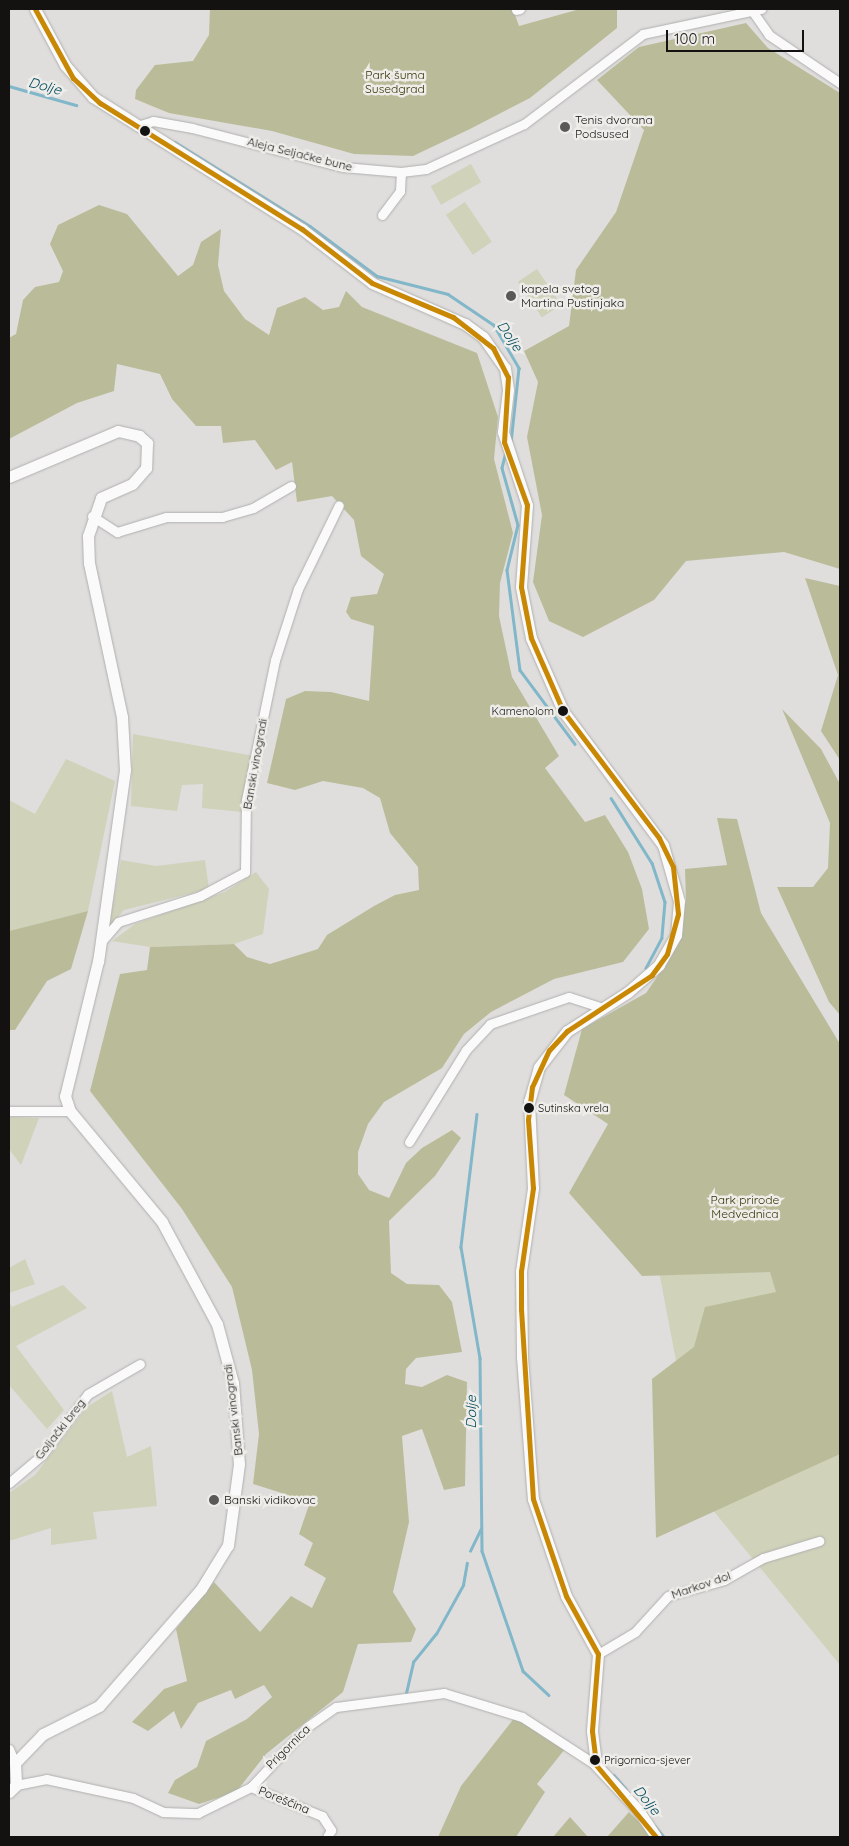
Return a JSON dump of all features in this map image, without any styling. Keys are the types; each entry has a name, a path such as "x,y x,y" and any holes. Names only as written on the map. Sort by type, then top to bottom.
{"street":[{"path":"35,9 79,85 137,126 302,229 372,283 475,330 506,368 504,442 527,505 521,587 542,669 563,711 663,845 677,887 678,925 667,954 652,974 602,1008 549,1050 532,1087 528,1120 532,1202 521,1287 533,1500 566,1596 598,1654 592,1731 596,1765 638,1810 656,1837"},
{"path":"757,11 770,35 840,83"},
{"name":"Aleja Seljačke bune","path":"137,126 153,121 192,128 343,167 401,172 426,169 524,124 642,34 757,11"},
{"path":"382,215 400,191 401,172"},
{"path":"9,478 118,431 139,436 147,443 146,468 132,484 101,498 92,516 117,532 166,517 222,517 253,508 291,486"},
{"name":"Banski vinogradi","path":"100,943 118,922 200,896 245,872 246,800 258,759 270,676 298,589 339,505"},
{"name":"Banski vinogradi","path":"15,1763 43,1734 99,1706 201,1589 228,1546 239,1464 233,1383 217,1324 162,1222 70,1111 65,1096 100,943 125,770 122,717 89,563 92,516"},
{"path":"409,1142 466,1050 490,1024 569,998 602,1008"},
{"path":"9,1111 70,1111"},
{"name":"Goljački breg","path":"9,1483 42,1455 88,1394 140,1364"},
{"name":"Markov dol","path":"598,1654 635,1632 668,1596 724,1580 763,1558 819,1541"},
{"name":"Prigornica","path":"12,1788 46,1779 133,1798 180,1816 235,1798 251,1787 307,1727 336,1707 444,1693 492,1704 522,1717 596,1765"},
{"path":"9,1749 15,1763 12,1788"},
{"name":"Poreščina","path":"251,1787 322,1816 331,1830 327,1837"}],"green space":[{"name":"Park šuma Susedgrad","path":"210,9 513,9 519,26 580,9 617,9 617,28 530,98 470,129 413,156 354,154 272,131 169,113 135,99 136,90 155,65 193,61 209,35"},
{"path":"746,23 768,48 840,93 840,569 784,552 686,561 654,600 583,637 549,621 533,582 542,515 527,437 538,382 524,351 569,326 576,270 616,212 644,130 597,80 639,47"},
{"path":"471,164 481,182 441,205 431,186"},
{"path":"465,202 492,242 473,255 446,215"},
{"path":"99,205 127,214 178,276 193,265 201,242 221,229 218,265 224,291 245,319 269,335 277,308 305,297 323,310 339,307 346,291 362,307 477,353 498,417 494,459 513,533 500,583 499,616 512,677 559,756 545,768 585,822 605,815 628,852 642,889 649,929 623,962 554,979 491,1012 464,1034 442,1068 384,1102 368,1124 358,1152 358,1174 369,1190 389,1198 406,1163 422,1148 452,1130 461,1138 435,1176 389,1221 391,1273 407,1284 439,1285 452,1302 462,1352 416,1358 406,1369 405,1384 422,1387 447,1375 467,1382 465,1486 444,1490 422,1429 402,1436 409,1522 393,1592 416,1629 411,1642 358,1644 343,1692 266,1754 236,1792 199,1804 168,1793 175,1780 197,1767 206,1741 247,1719 272,1697 264,1685 235,1699 231,1690 198,1703 181,1729 174,1711 148,1731 132,1722 164,1689 187,1681 176,1629 214,1582 260,1632 291,1596 312,1608 326,1578 304,1565 313,1543 299,1534 310,1502 253,1484 259,1434 252,1370 232,1287 182,1209 90,1091 120,974 147,970 150,947 234,944 247,957 270,964 318,949 327,935 374,906 395,895 419,890 418,867 390,833 380,798 363,788 323,781 295,790 267,783 286,699 305,691 331,692 369,701 374,626 351,619 346,612 351,597 377,594 384,574 361,556 354,520 332,496 297,502 292,462 276,470 255,440 223,443 221,426 196,426 172,399 160,374 117,364 114,391 77,403 9,439 9,338 16,334 23,300 35,287 59,282 63,271 50,244 58,225"},
{"path":"537,269 561,305 542,318 518,282"},
{"path":"805,578 840,586 840,760 821,731 838,675"},
{"path":"782,709 821,749 840,784 840,1015 829,1002 777,887 813,887 828,868 830,823"},
{"path":"133,734 254,756 243,812 202,808 203,784 182,785 177,811 131,806"},
{"path":"66,759 115,781 88,911 9,931 9,800 35,814"},
{"path":"717,818 737,819 761,913 840,1044 840,1454 656,1538 652,1379 694,1347 705,1307 776,1292 770,1272 642,1276 569,1193 608,1124 564,1095 582,1029 646,993 673,954 686,900 685,869 727,865"},
{"path":"121,860 156,866 205,860 209,889 124,910 109,927"},
{"path":"256,872 269,889 263,934 234,944 150,947 112,941 135,924 225,892"},
{"path":"88,911 71,969 47,981 15,1030 9,1030 9,931"},
{"path":"9,1117 39,1118 21,1165 9,1149"},
{"name":"Park prirode Medvednica","path":"840,1126 840,1665 702,1497 648,1214"},
{"path":"25,1259 35,1284 9,1293 9,1268"},
{"path":"63,1285 87,1308 16,1346 64,1410 47,1429 9,1385 9,1302 12,1307"},
{"path":"112,1391 127,1457 151,1446 157,1506 93,1512 97,1539 51,1545 51,1528 9,1541 9,1493 35,1475 87,1407"},
{"path":"515,1717 565,1749 537,1784 545,1792 516,1837 438,1837 461,1786"},
{"path":"629,1812 637,1820 653,1837 607,1837"},
{"path":"570,1817 588,1837 553,1837"}],"waterway":[{"name":"Dolje","path":"9,86 76,105"},
{"name":"Dolje","path":"175,142 310,226 377,276 448,294 494,325 519,368 511,443"},
{"name":"Dolje","path":"506,452 502,468 518,525 507,570 520,670 575,744"},
{"name":"Dolje","path":"611,798 652,863 665,902 662,938 646,968"},
{"name":"Dolje","path":"477,1114 461,1247 480,1358 482,1551 523,1671 549,1695"},
{"path":"470,1551 481,1528"},
{"path":"406,1693 413,1662 436,1634 463,1585 467,1563"},
{"name":"Dolje","path":"614,1775 626,1789"},
{"name":"Dolje","path":"654,1825 664,1837"}],"transit line":[{"path":"35,9 73,78 100,103 302,229 372,283 453,317 493,348 508,377 504,442 527,505 521,587 531,638 563,711 659,838 673,867 678,914 667,954 652,975 567,1031 549,1050 532,1087 528,1120 533,1188 521,1271 521,1309 533,1499 566,1596 598,1654 592,1731 596,1765"},
{"path":"596,1765 656,1837"}],"place":[{"name":"Tenis dvorana Podsused","path":"565,127"},
{"name":"kapela svetog Martina Pustinjaka","path":"511,296"},
{"name":"Kamenolom","path":"563,711"},
{"name":"Sutinska vrela","path":"529,1108"},
{"name":"Banski vidikovac","path":"214,1500"},
{"name":"Prigornica-sjever","path":"595,1760"}]}
